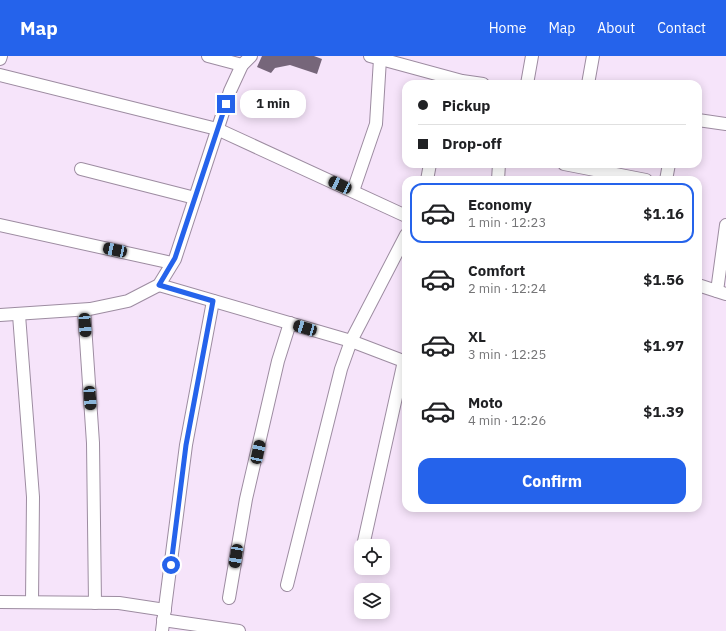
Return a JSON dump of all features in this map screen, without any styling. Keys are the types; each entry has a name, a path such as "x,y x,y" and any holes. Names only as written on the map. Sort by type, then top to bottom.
{"street":[{"path":"208,56 242,65"},
{"path":"0,315 84,310 128,301 159,285 172,263 230,91 242,65 251,56"},
{"path":"528,80 532,56"},
{"path":"589,80 593,56"},
{"path":"353,192 376,124 373,57 437,79"},
{"path":"0,75 217,129 402,214"},
{"path":"702,121 726,124"},
{"path":"584,168 626,176"},
{"path":"81,169 195,198"},
{"path":"0,225 172,263"},
{"path":"702,286 722,292 726,225"},
{"path":"287,585 341,368 351,341 402,243"},
{"path":"159,285 351,341 402,361"},
{"path":"164,620 186,445 213,301"},
{"path":"84,310 93,443 95,603"},
{"path":"19,315 32,497 32,602"},
{"path":"230,598 246,499 278,361 290,324"},
{"path":"365,539 402,375"},
{"path":"0,602 119,603 164,620 234,631"}],"building":[{"path":"262,56 314,56 322,59 317,74 290,65 275,68 271,73 257,67"}],"route":[{"path":"171,565 186,445 213,301 159,285 175,258 226,104"}]}
